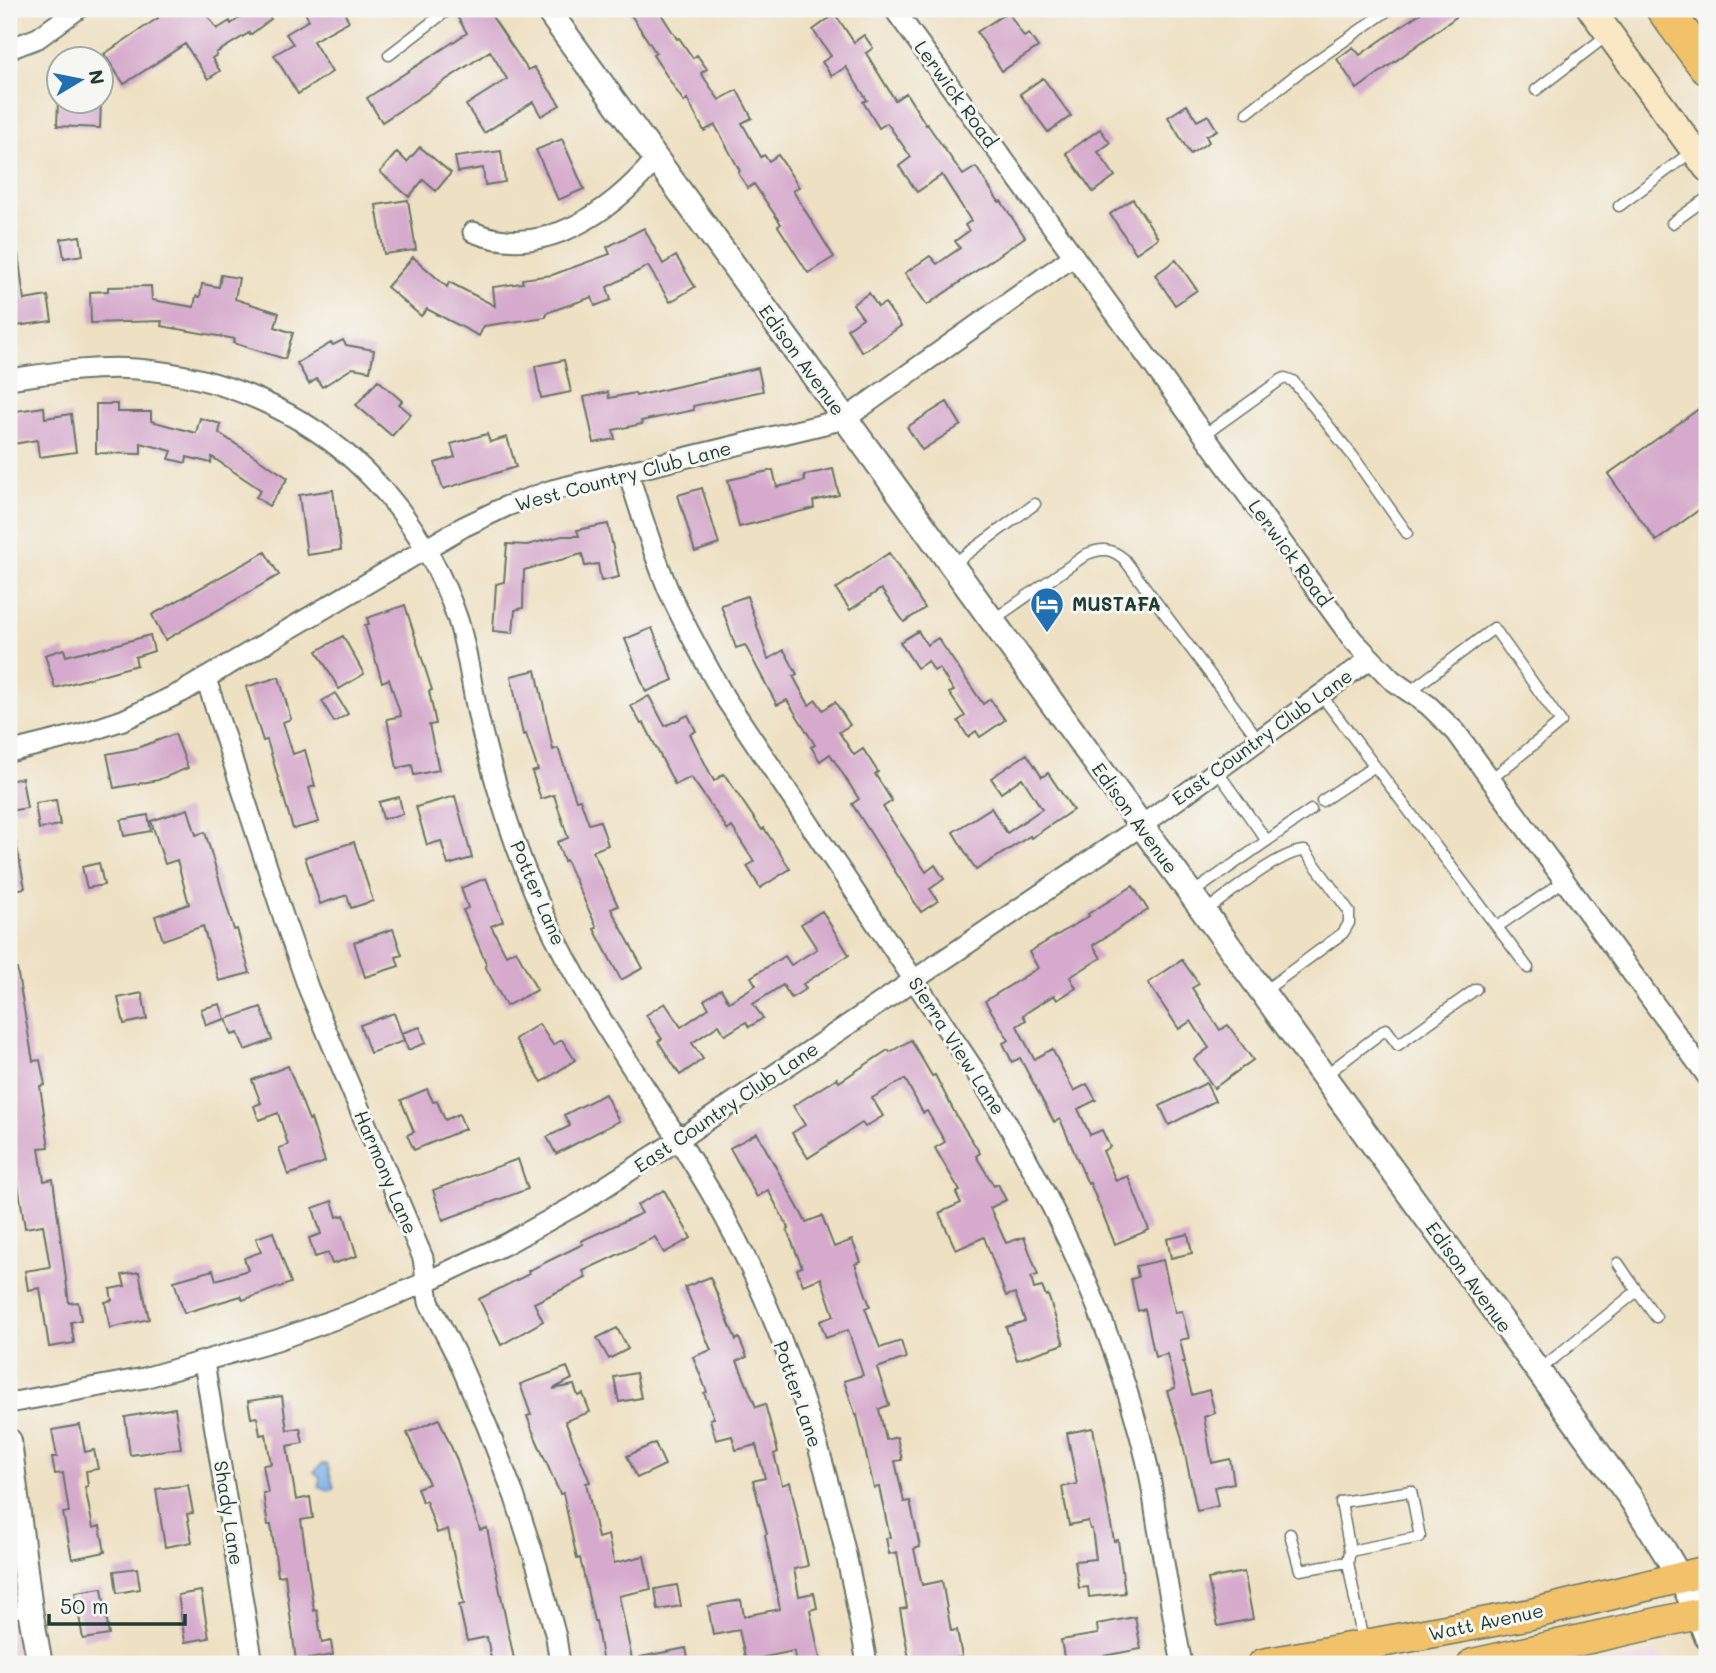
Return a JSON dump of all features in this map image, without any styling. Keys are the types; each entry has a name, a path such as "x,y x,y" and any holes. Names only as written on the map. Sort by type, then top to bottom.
{"highway":[{"path":"1664,9 1707,67"}],"main road":[{"path":"1591,9 1701,159"},
{"name":"Watt Avenue","path":"1263,1664 1531,1614 1694,1574"},
{"name":"Watt Avenue","path":"1473,1664 1704,1621"}],"street":[{"name":"Edison Avenue","path":"547,9 1537,1371 1630,1497 1694,1574 1704,1621"},
{"name":"Lerwick Road","path":"894,9 1370,659 1392,680 1447,722 1707,1076"},
{"path":"9,49 38,38 74,10"},
{"path":"473,232 500,240 522,241 556,234 589,219 619,198 656,159"},
{"name":"West Country Club Lane","path":"9,752 81,734 123,720 206,679 463,527 507,506 552,490 845,419 1074,256"},
{"name":"Potter Lane","path":"9,379 97,369 135,369 198,378 246,394 302,422 362,468 388,496 426,550 445,587 458,622 496,787 517,850 543,913 598,1017 678,1140 734,1235 760,1290 819,1453 841,1533 867,1664"},
{"name":"Sierra View Lane","path":"628,472 668,589 701,655 748,734 987,1089 1052,1204 1098,1311 1129,1398 1147,1462 1182,1664"},
{"name":"East Country Club Lane","path":"9,1403 144,1378 277,1340 355,1312 506,1244 578,1204 678,1140 1141,826 1370,659"},
{"name":"Harmony Lane","path":"206,679 309,990 423,1258 429,1302 488,1426 514,1495 537,1566 561,1664"},
{"name":"Shady Lane","path":"204,1362 253,1664"},
{"path":"9,1441 19,1611 40,1664"}],"lane":[{"path":"389,55 449,9"},
{"path":"1247,113 1297,74 1390,9"},
{"path":"1536,90 1609,34"},
{"path":"1619,206 1701,159"},
{"path":"1672,223 1707,198"},
{"path":"1204,435 1279,381 1285,378 1293,381 1352,456 1406,533"},
{"path":"950,566 1035,504"},
{"path":"991,622 1087,554 1100,549 1116,552 1124,559 1259,740"},
{"path":"1409,692 1494,628 1561,722 1490,779"},
{"path":"1321,695 1528,968"},
{"path":"1322,801 1375,766"},
{"path":"1217,771 1267,841"},
{"path":"1197,903 1267,841 1311,810"},
{"path":"1197,903 1283,856 1301,851 1305,852 1349,911 1349,923 1343,933 1262,992"},
{"path":"1497,927 1564,881"},
{"path":"1324,1077 1386,1029 1398,1045 1476,989"},
{"path":"1618,1263 1656,1317"},
{"path":"1537,1371 1637,1291"},
{"path":"1290,1534 1300,1570 1349,1557 1420,1537 1410,1491 1341,1502 1349,1557 1364,1647"}],"shaded area":[{"path":"10,1605 18,1664 9,1664"},
{"path":"1656,1653 1669,1664 1608,1664"}],"water":[{"path":"322,1464 327,1464 334,1488 329,1491 319,1487 320,1477 314,1472"}],"building":[{"path":"153,9 203,9 217,29 230,21 231,24 252,9 264,9 271,19 250,35 249,33 216,53 212,58 220,71 208,79 185,44 124,84 116,72 116,46 158,18"},
{"path":"303,9 342,9 349,21 313,41 332,72 298,94 274,55 293,44 286,34 309,20"},
{"path":"456,9 487,9 528,70 534,67 560,105 541,116 533,102 484,133 466,105 507,79 490,51 382,122 367,98 467,33 455,13"},
{"path":"627,9 658,9 677,39 679,38 693,58 697,55 707,69 701,73 719,100 737,90 752,118 742,123 761,157 764,155 769,161 778,155 799,187 793,191 834,257 808,273 778,226 781,224 754,184 748,188 738,173 740,171 715,125 704,131 687,99 684,102"},
{"path":"1426,9 1467,9 1357,89 1337,59 1353,47 1360,55"},
{"path":"1008,12 1024,37 1029,34 1038,47 1002,71 977,32"},
{"path":"835,14 854,42 864,35 873,48 866,53 895,100 906,93 963,175 976,167 1025,237 927,305 905,273 930,256 937,264 960,248 955,241 969,231 965,225 971,221 942,175 917,192 899,166 911,157 887,123 879,128 863,102 867,100 846,67 832,76 822,62 831,56 813,30"},
{"path":"1043,78 1071,116 1048,132 1020,94"},
{"path":"1187,105 1197,121 1208,115 1217,130 1206,136 1209,142 1190,154 1168,117"},
{"path":"57,116 100,116 100,128 57,126"},
{"path":"1100,129 1110,143 1098,152 1115,176 1093,192 1066,153"},
{"path":"562,139 584,189 558,200 536,150"},
{"path":"420,147 451,173 436,191 423,180 409,197 380,172 397,152 407,162"},
{"path":"501,151 505,182 485,185 483,168 458,172 455,157"},
{"path":"1133,199 1158,238 1136,253 1110,214"},
{"path":"408,200 416,250 384,254 376,205"},
{"path":"644,228 663,264 676,256 695,287 670,302 648,266 607,287 611,300 595,306 592,297 546,313 546,317 484,326 479,336 427,309 421,316 387,287 413,257 447,287 449,282 495,306 493,287 552,275 610,254 607,247"},
{"path":"80,236 83,255 64,258 61,239"},
{"path":"18,253 24,300 48,296 52,321 9,327 9,254"},
{"path":"1176,260 1197,290 1175,305 1155,275"},
{"path":"221,275 239,278 235,299 279,313 275,327 293,333 285,359 233,343 235,339 161,326 162,321 91,323 90,292 108,291 108,287 151,286 152,300 194,307 196,296 200,297 202,284 219,287"},
{"path":"869,293 878,307 885,303 901,326 862,352 847,329 863,318 853,304"},
{"path":"343,340 346,345 374,350 370,371 353,368 322,387 317,379 309,384 297,363 331,343 333,345"},
{"path":"564,360 571,392 541,398 535,366"},
{"path":"758,368 763,391 693,406 694,410 641,421 642,424 613,430 615,439 594,443 584,397 608,392 609,398 635,393 636,396"},
{"path":"378,380 402,401 399,404 411,414 392,436 356,405"},
{"path":"947,402 961,425 922,450 907,427"},
{"path":"1707,403 1707,504 1656,541 1608,474"},
{"path":"96,404 117,404 117,412 151,412 151,421 196,433 200,418 221,424 219,433 288,478 269,506 256,497 261,490 212,457 211,463 187,457 186,463 169,459 172,451 141,443 141,454 96,453"},
{"path":"44,407 45,418 71,414 76,452 39,457 37,440 13,444 9,412"},
{"path":"487,434 490,442 507,437 516,467 443,489 435,463 455,457 451,444"},
{"path":"833,469 839,495 813,501 814,508 739,527 728,480 773,470 777,487 805,481 804,475"},
{"path":"702,488 719,544 695,552 678,495"},
{"path":"333,490 341,550 307,555 299,495"},
{"path":"608,524 619,577 601,581 598,564 585,566 582,554 524,570 523,608 515,610 513,633 493,631 496,584 504,582 507,544 527,545 562,536 579,536 577,530"},
{"path":"265,552 279,575 165,640 152,615"},
{"path":"889,553 925,608 904,622 881,589 850,610 836,589"},
{"path":"747,596 768,659 784,650 797,674 793,676 809,705 816,700 823,710 835,702 850,725 839,732 854,755 863,749 892,801 883,807 926,872 935,865 944,879 930,889 938,901 921,912 852,804 859,799 830,754 820,761 811,747 815,745 787,700 777,705 745,645 736,648 721,605"},
{"path":"405,605 432,690 429,691 436,724 429,725 439,770 414,775 412,765 397,768 387,719 401,716 389,679 382,682 365,625 369,624 367,618"},
{"path":"652,628 673,680 646,692 625,639"},
{"path":"918,631 927,645 938,638 983,704 990,699 1005,720 980,737 976,731 968,737 958,721 965,716 949,693 954,691 939,668 934,671 928,661 917,668 900,642"},
{"path":"150,635 154,651 135,657 137,665 55,688 45,655 64,649 66,656 89,652"},
{"path":"343,636 364,674 339,689 317,651"},
{"path":"536,670 553,750 558,748 576,800 580,799 589,824 600,821 608,845 593,851 618,906 611,909 643,968 621,980 594,929 597,928 557,842 568,838 554,795 541,799 532,772 538,770 526,734 523,735 511,676"},
{"path":"279,677 291,719 283,722 293,754 305,750 315,786 309,788 319,822 293,829 267,740 263,741 246,687"},
{"path":"335,693 348,714 334,722 322,701"},
{"path":"649,696 665,726 688,715 696,731 690,734 714,781 724,774 790,869 760,888 747,866 754,862 732,827 728,830 691,777 675,785 644,723 641,724 631,706"},
{"path":"175,734 188,768 158,780 114,788 107,754 137,748"},
{"path":"1027,754 1042,777 1048,773 1073,810 976,870 953,832 991,808 1007,833 1042,809 1022,778 1001,793 991,778"},
{"path":"22,778 27,808 9,811 9,781"},
{"path":"455,796 472,858 448,865 441,841 427,845 416,807"},
{"path":"399,797 403,814 383,819 379,802"},
{"path":"56,800 60,825 39,829 35,803"},
{"path":"188,809 196,835 205,832 234,930 237,929 250,973 219,981 203,926 163,940 155,916 189,904 177,860 165,864 151,821"},
{"path":"148,815 151,831 124,836 121,820"},
{"path":"16,842 25,888 9,891 9,843"},
{"path":"354,842 373,901 351,908 347,895 320,904 305,857"},
{"path":"99,863 104,885 87,888 82,867"},
{"path":"486,878 503,921 491,926 506,955 516,950 537,990 506,1006 485,966 487,965 463,910 468,908 461,888"},
{"path":"1133,886 1148,910 1093,945 1101,958 1070,977 1076,988 1057,1000 1054,995 1023,1015 1026,1020 1017,1026 1034,1059 1052,1049 1074,1091 1087,1084 1096,1100 1078,1109 1090,1135 1102,1130 1110,1147 1103,1151 1116,1181 1128,1176 1149,1230 1115,1244 1060,1119 1054,1122 1020,1058 1012,1062 1003,1043 1009,1040 985,1001 1038,968 1029,952"},
{"path":"822,911 849,955 803,984 806,989 791,998 783,985 753,1004 763,1018 749,1027 746,1022 725,1035 719,1025 692,1043 703,1059 680,1075 658,1041 662,1039 646,1015 665,1003 681,1027 709,1008 704,1000 721,989 729,1002 756,985 751,977 785,956 791,965 817,949 801,924"},
{"path":"393,929 402,955 396,957 399,966 365,977 354,942"},
{"path":"1182,960 1199,984 1192,988 1220,1030 1228,1025 1253,1060 1214,1088 1194,1059 1209,1048 1191,1021 1179,1029 1148,983"},
{"path":"9,969 17,969 33,1061 40,1060 45,1085 40,1086 49,1147 39,1148 44,1181 53,1179 69,1303 78,1302 81,1320 71,1322 74,1343 49,1347 40,1288 28,1290 25,1271 50,1267 43,1225 25,1228 9,1129"},
{"path":"142,993 147,1019 124,1024 118,998"},
{"path":"220,1004 225,1019 206,1025 201,1009"},
{"path":"261,1007 272,1040 245,1050 238,1033 232,1035 226,1019"},
{"path":"394,1013 404,1041 370,1053 360,1025"},
{"path":"539,1024 553,1045 562,1040 575,1060 542,1082 515,1039"},
{"path":"420,1027 426,1043 408,1050 402,1033"},
{"path":"911,1040 932,1076 935,1075 980,1153 976,1156 994,1186 998,1184 1006,1200 990,1208 1006,1243 1024,1237 1038,1275 1031,1277 1034,1289 1042,1287 1046,1296 1048,1295 1064,1344 1017,1360 1006,1327 1025,1321 1015,1293 1006,1296 984,1237 956,1250 939,1213 961,1203 956,1193 960,1191 935,1148 945,1142 927,1111 923,1113 905,1079 872,1098 883,1116 865,1127 862,1123 808,1158 792,1133 805,1125 793,1106 837,1078 839,1082 888,1050 890,1052"},
{"path":"288,1066 309,1120 311,1119 325,1162 288,1175 279,1148 288,1145 278,1113 259,1120 254,1106 261,1103 252,1080"},
{"path":"1206,1083 1215,1101 1169,1125 1160,1106"},
{"path":"427,1089 433,1102 437,1101 445,1120 459,1114 465,1129 414,1150 407,1135 414,1132 401,1100"},
{"path":"605,1094 619,1121 556,1154 547,1137 570,1126 564,1115"},
{"path":"757,1133 806,1222 822,1216 834,1247 852,1240 861,1262 855,1264 870,1306 865,1308 880,1348 901,1341 906,1358 877,1368 889,1405 879,1409 886,1440 897,1437 902,1460 895,1461 904,1502 910,1501 920,1547 914,1549 922,1585 942,1581 951,1631 957,1630 962,1657 938,1661 939,1664 910,1664 900,1609 907,1608 897,1552 889,1554 886,1538 890,1537 879,1487 874,1488 857,1415 844,1381 863,1375 848,1330 826,1338 820,1321 834,1316 821,1278 803,1285 797,1269 802,1267 787,1230 789,1229 768,1190 757,1197 730,1148"},
{"path":"518,1159 528,1189 443,1220 433,1190"},
{"path":"664,1190 691,1238 664,1253 655,1237 583,1271 586,1278 534,1303 543,1321 501,1345 479,1299 583,1244 581,1241 642,1213 637,1205"},
{"path":"332,1201 337,1217 344,1215 357,1256 332,1264 328,1253 315,1257 309,1238 321,1234 313,1208"},
{"path":"273,1232 291,1283 243,1300 241,1296 184,1313 174,1281 213,1270 216,1280 248,1270 244,1258 261,1252 256,1238"},
{"path":"1188,1234 1192,1253 1171,1258 1167,1239"},
{"path":"1163,1260 1175,1312 1182,1311 1189,1338 1180,1340 1192,1395 1209,1390 1215,1413 1204,1417 1212,1463 1230,1459 1234,1483 1214,1487 1218,1506 1197,1511 1181,1435 1167,1391 1175,1388 1167,1354 1155,1357 1145,1309 1138,1311 1131,1279 1138,1277 1136,1266"},
{"path":"139,1272 149,1319 110,1328 105,1302 112,1300 110,1289 125,1286 122,1275"},
{"path":"710,1277 736,1340 739,1338 747,1357 737,1361 756,1407 765,1404 778,1452 774,1454 782,1485 790,1482 808,1566 794,1569 799,1596 814,1593 817,1608 810,1610 821,1664 796,1664 794,1651 746,1661 739,1630 713,1635 708,1606 741,1600 744,1616 780,1609 765,1535 767,1534 753,1481 765,1478 756,1445 736,1450 732,1436 716,1440 710,1419 714,1418 704,1393 707,1392 693,1357 711,1350 685,1287"},
{"path":"617,1328 628,1349 609,1359 597,1338"},
{"path":"567,1367 572,1379 553,1389 574,1385 578,1396 583,1394 590,1412 565,1421 590,1482 586,1483 598,1538 608,1535 614,1563 644,1556 651,1589 619,1596 633,1664 603,1664 596,1621 580,1558 577,1559 563,1493 560,1494 527,1416 531,1415 520,1384"},
{"path":"636,1373 641,1398 619,1402 614,1377"},
{"path":"282,1396 287,1430 300,1428 303,1443 287,1446 296,1500 310,1497 313,1518 301,1520 314,1611 317,1610 322,1643 331,1641 333,1655 296,1661 285,1575 278,1576 271,1525 268,1525 263,1493 268,1493 263,1465 271,1464 266,1434 260,1435 257,1417 251,1418 248,1401"},
{"path":"175,1408 181,1448 130,1455 125,1417"},
{"path":"439,1419 457,1460 480,1530 487,1528 515,1664 492,1664 487,1637 467,1641 459,1605 464,1604 448,1529 437,1533 426,1501 422,1502 417,1488 429,1484 407,1433"},
{"path":"80,1425 85,1452 94,1450 98,1469 86,1471 88,1486 85,1487 93,1528 100,1526 105,1552 72,1559 63,1513 69,1512 63,1473 55,1474 52,1457 57,1457 52,1430"},
{"path":"1093,1428 1114,1541 1118,1540 1125,1593 1089,1597 1088,1587 1079,1588 1075,1561 1096,1559 1092,1529 1088,1521 1069,1525 1062,1487 1077,1484 1067,1433"},
{"path":"655,1443 665,1465 637,1478 627,1456"},
{"path":"188,1485 193,1513 187,1514 192,1542 165,1547 156,1489"},
{"path":"137,1568 140,1589 117,1593 114,1571"},
{"path":"1244,1572 1253,1619 1218,1626 1208,1579"},
{"path":"677,1585 681,1606 658,1610 655,1589"},
{"path":"102,1588 109,1635 83,1639 75,1592"},
{"path":"201,1591 209,1638 185,1642 178,1595"},
{"path":"1135,1617 1141,1649 1065,1663 1061,1640 1098,1634 1097,1624"},
{"path":"686,1648 689,1664 641,1664 640,1657"}],"place":[{"name":"MUSTAFA","path":"1047,634"}]}
